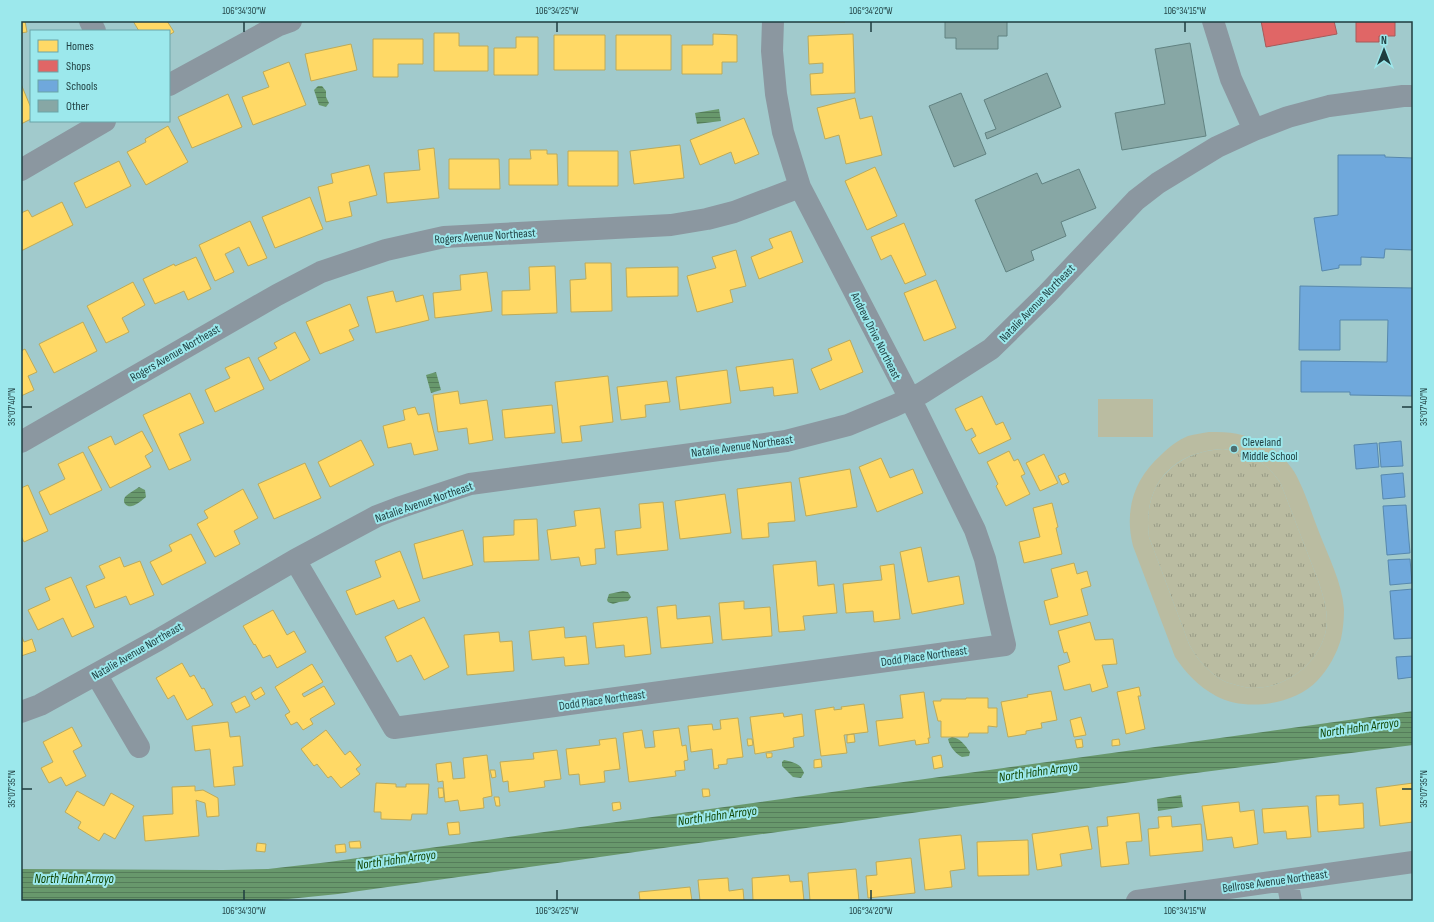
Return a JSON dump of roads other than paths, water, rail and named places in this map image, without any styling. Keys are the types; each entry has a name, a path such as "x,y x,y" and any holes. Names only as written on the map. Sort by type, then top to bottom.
{"street":[{"path":"90,21 94,30"},
{"path":"170,84 277,26 291,21"},
{"name":"Andrew Drive Northeast","path":"773,21 772,51 776,94 783,132 800,187 975,530 985,559 1005,645"},
{"path":"1213,21 1231,79 1254,130"},
{"name":"Natalie Avenue Northeast","path":"21,712 40,705 96,674 295,560 377,516 398,508 470,484 786,441 848,425 909,399 922,393 991,350 1047,294 1136,200 1158,183 1217,147 1254,130 1288,117 1329,106 1413,96"},
{"path":"21,170 103,122"},
{"name":"Rogers Avenue Northeast","path":"21,442 277,295 321,272 386,250 444,237 671,225 707,219 734,212 800,187"},
{"name":"Dodd Place Northeast","path":"295,560 394,728 1005,645"},
{"path":"96,674 140,747"},
{"name":"Bellrose Avenue Northeast","path":"1137,901 1413,862"},
{"path":"1287,880 1291,901"}],"water":[{"path":"318,86 322,86 326,91 326,97 329,103 326,107 319,105 314,90"},
{"path":"719,109 721,121 697,124 695,113"},
{"path":"436,372 441,390 431,393 426,375"},
{"path":"139,487 145,490 146,497 134,505 126,505 124,500 126,496"},
{"path":"623,591 628,592 631,597 628,601 613,604 608,602 607,600 609,594"},
{"name":"North Hahn Arroyo","path":"1413,711 1413,745 1188,774 338,894 269,901 21,901 21,869 268,869 329,862"},
{"path":"952,737 960,740 964,744 970,752 969,756 962,757 955,752 948,739"},
{"path":"784,760 790,761 801,767 804,773 801,778 793,777 782,766 782,762"},
{"path":"1181,795 1183,807 1158,811 1157,799"}],"place":[{"name":"Cleveland Middle School","path":"1234,449"}]}
